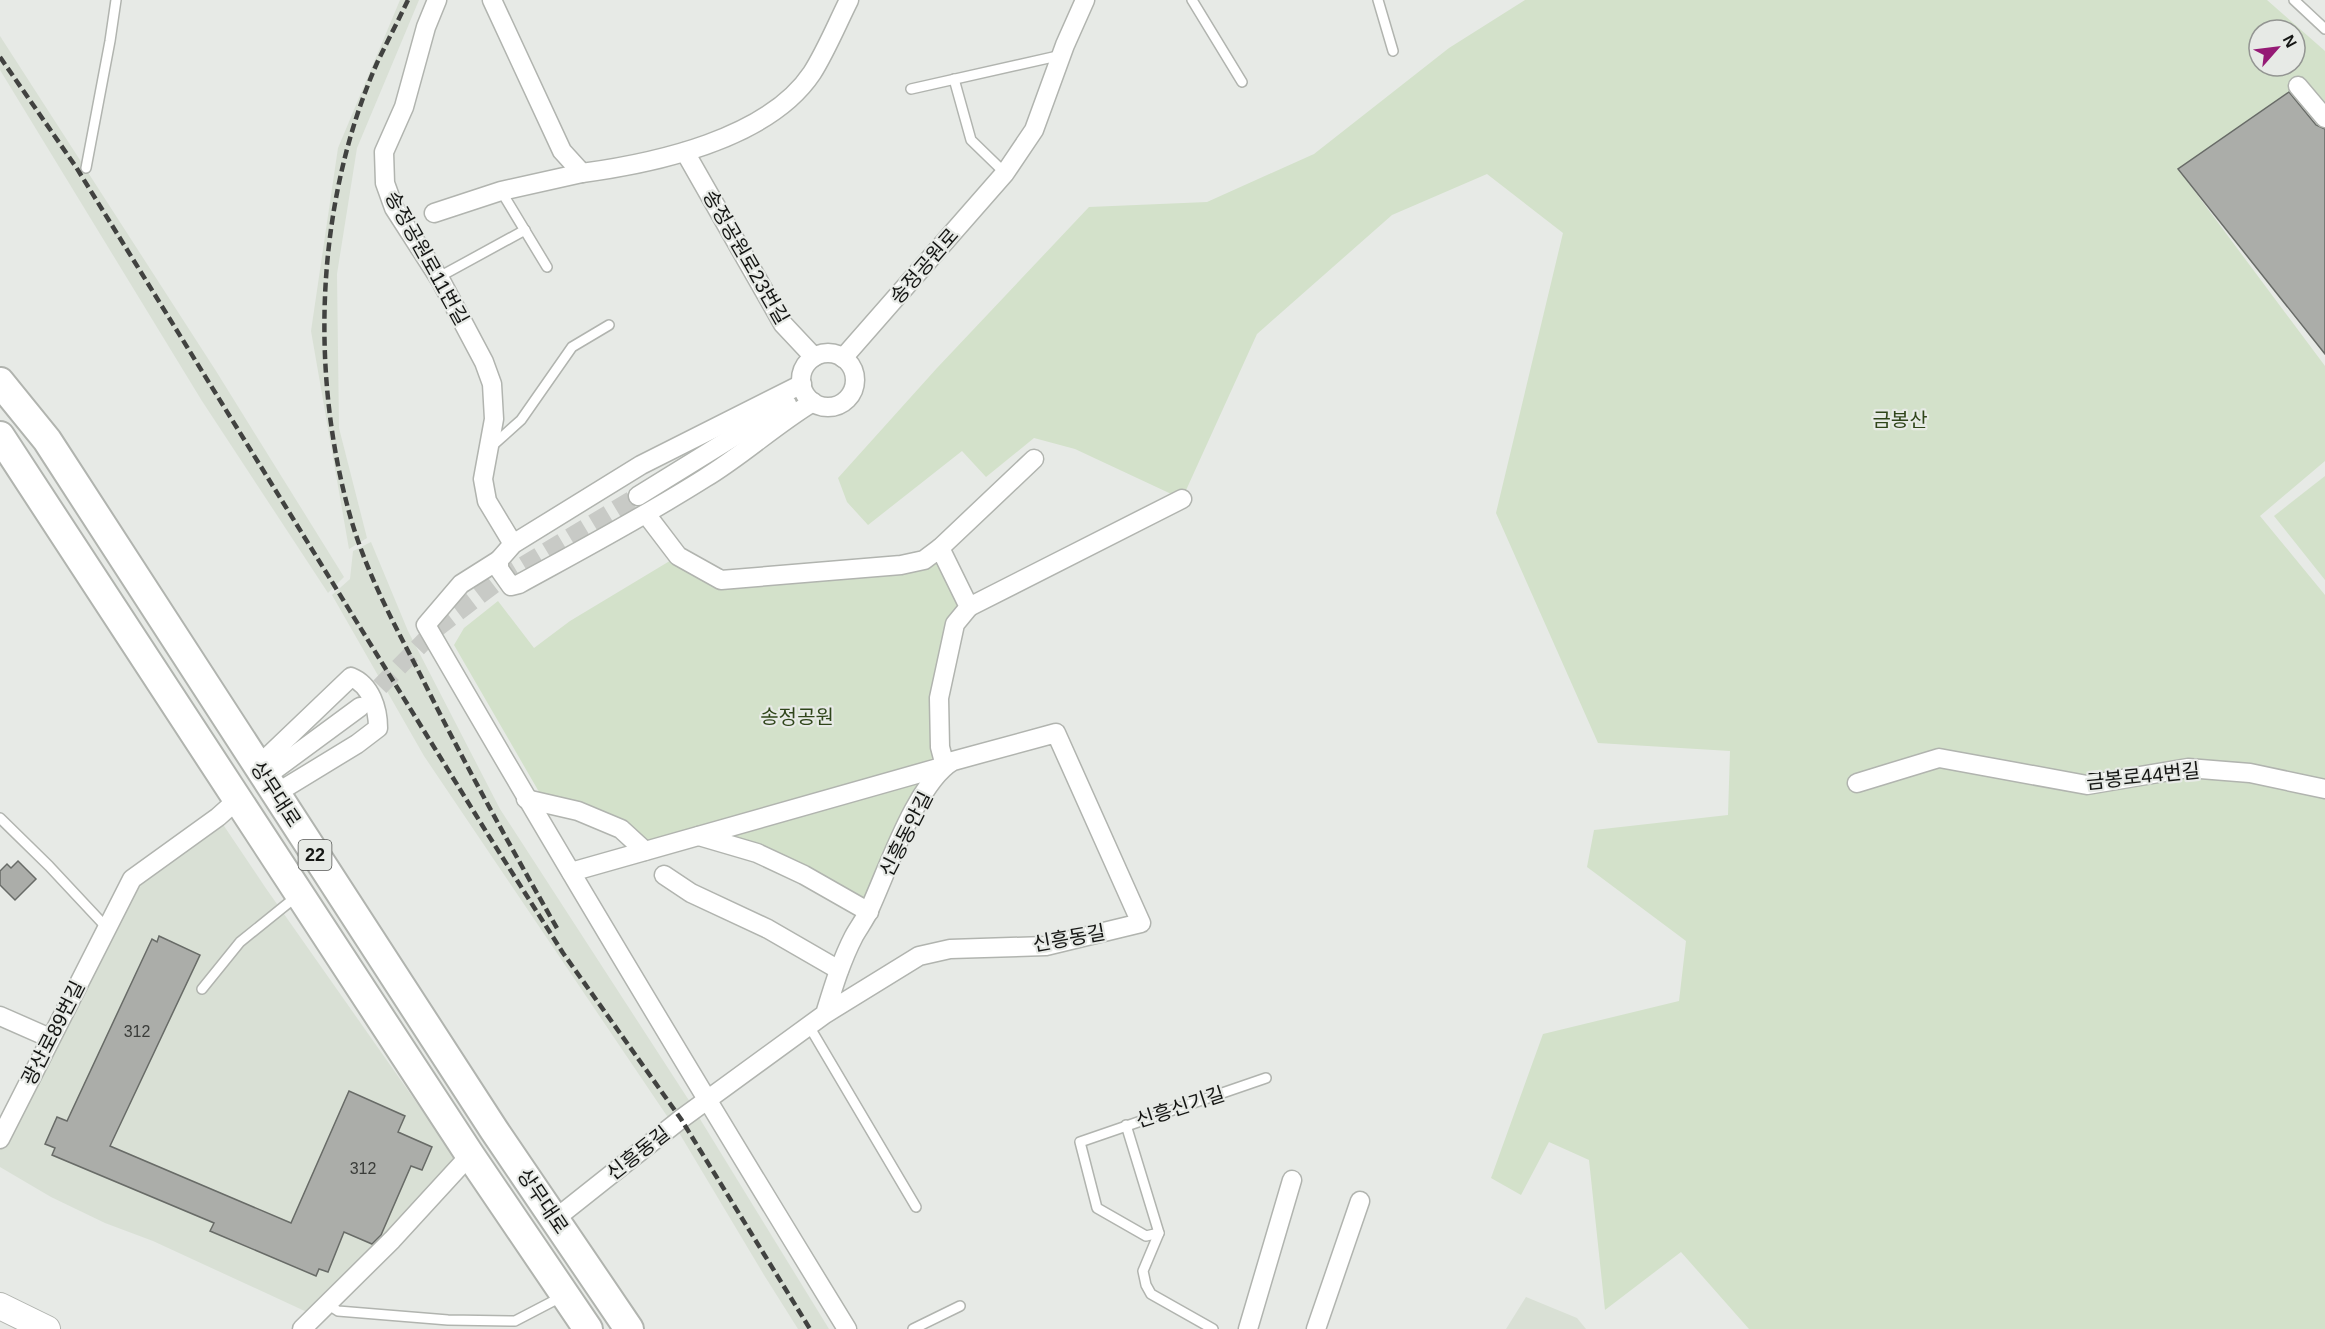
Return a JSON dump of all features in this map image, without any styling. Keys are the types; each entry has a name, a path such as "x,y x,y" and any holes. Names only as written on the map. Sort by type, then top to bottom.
{"main road":[{"name":"상무대로","path":"0,382 47,440 488,1120 629,1329"},
{"name":"상무대로","path":"2,443 298,895 588,1329"},
{"path":"0,1306 47,1329"}],"street":[{"name":"송정공원로11번길","path":"437,0 426,27 404,106 384,152 385,183 394,208 439,277 484,362 492,384 494,410 490,447 483,479 487,501 513,544"},
{"path":"492,0 562,151 582,173"},
{"path":"435,213 501,191 582,173 607,170 685,152 718,141 766,116 785,103 812,73 849,0"},
{"name":"송정공원로","path":"843,358 1005,173 1034,130 1085,0"},
{"path":"2298,87 2325,118"},
{"name":"송정공원로23번길","path":"685,152 783,324 814,357"},
{"path":"499,560 499,569 511,586 519,584 708,477 793,414 807,393 803,370 814,357 831,353 843,358 852,368 855,376 851,393 846,400 830,406 807,393"},
{"path":"638,496 807,393"},
{"path":"807,393 641,465 513,544 499,560 461,584 426,625 526,799 706,1101 848,1329"},
{"path":"646,514 678,556 721,580 901,565 924,560 940,548 1034,459"},
{"path":"571,872 945,766 940,747 939,698 955,624 969,607 1182,499"},
{"path":"940,548 969,607"},
{"path":"351,677 362,681 378,710 378,728 357,744 266,779 351,677"},
{"path":"266,779 360,707"},
{"name":"신흥동길","path":"555,1219 706,1101 825,1014 908,963 933,952 985,946 1046,946 1142,923 1056,733 953,761 945,766"},
{"name":"금봉로44번길","path":"1857,783 1939,759 2087,785 2188,768 2250,773 2325,789"},
{"name":"신흥동안길","path":"825,1014 839,970 854,937 869,912 918,802 945,766"},
{"path":"526,799 578,811 621,829 645,851"},
{"name":"광산로89번길","path":"0,1139 132,879 218,817 237,800"},
{"path":"699,836 757,853 804,875 869,912"},
{"path":"664,875 691,893 768,929 839,970"},
{"path":"0,1016 50,1038"},
{"path":"302,1329 392,1240 470,1155"},
{"path":"1248,1329 1292,1180"},
{"path":"1316,1329 1360,1201"}],"lane":[{"path":"86,168 111,41 116,0"},
{"path":"1192,0 1242,82"},
{"path":"1378,0 1393,51"},
{"path":"2294,0 2325,29"},
{"path":"911,89 1062,55"},
{"path":"954,79 970,140 1005,173"},
{"path":"501,191 547,267"},
{"path":"439,277 525,230"},
{"path":"490,447 521,420 572,347 609,325"},
{"path":"0,818 107,928"},
{"path":"202,989 240,942 298,895"},
{"path":"809,1026 916,1207"},
{"name":"신흥신기길","path":"1159,1233 1126,1125 1266,1078"},
{"path":"1126,1125 1080,1142 1097,1208 1146,1236 1159,1233"},
{"path":"1159,1233 1143,1271 1151,1294 1213,1329"},
{"path":"327,1304 338,1311 448,1320 515,1321 565,1295"},
{"path":"913,1329 960,1306"}],"shaded area":[{"path":"400,0 419,0 357,148 337,274 339,428 367,538 349,549 311,331 338,148"},
{"path":"0,36 216,371 344,577 328,593 202,401 0,70"},
{"path":"371,542 408,631 500,809 690,1102 669,1119 424,756 332,595 350,579 353,551"},
{"path":"218,817 459,1163 309,1313 153,1241 105,1223 51,1197 0,1167 0,1139 132,879"},
{"path":"692,1106 829,1329 798,1329 764,1275 672,1121"},
{"path":"1526,1297 1577,1318 1586,1329 1506,1329"}],"green space":[{"name":"금봉산","path":"1525,0 2267,0 2287,18 2247,18 2247,78 2307,78 2307,35 2325,51 2325,118 2297,87 2178,169 2325,366 2325,461 2260,516 2325,595 2325,1329 1749,1329 1681,1252 1605,1310 1589,1160 1549,1142 1521,1195 1491,1178 1543,1034 1679,1001 1686,941 1587,867 1594,830 1728,815 1730,751 1598,743 1496,513 1563,233 1487,174 1392,215 1257,334 1182,499 1075,449 1034,438 986,477 962,451 868,525 847,502 838,478 937,368 1089,207 1207,202 1314,154 1449,48"},
{"path":"2325,476 2325,580 2274,516"},
{"name":"송정공원","path":"940,548 969,607 955,624 940,747 869,912 699,836 645,851 621,829 546,804 454,645 464,628 498,601 534,648 570,621 678,556 722,580 901,565"}],"building":[{"path":"2289,92 2316,125 2325,129 2325,354 2178,169"},
{"path":"18,861 36,879 15,900 0,885 0,871 7,864 11,868"},
{"path":"159,936 200,955 110,1146 291,1223 349,1091 405,1116 398,1132 432,1147 422,1170 411,1166 381,1235 372,1244 344,1232 328,1272 319,1269 316,1276 210,1231 214,1223 52,1155 55,1148 45,1144 57,1117 67,1121 152,939 157,942"}],"tunnel":[{"path":"361,706 437,628 501,579 638,496"}],"railway":[{"path":"408,0 377,63 357,117 341,172 331,230 325,288 325,347 329,406 338,463 357,539 382,598 470,771 558,930"},
{"path":"0,57 76,167 563,953 681,1119 810,1329"}]}
